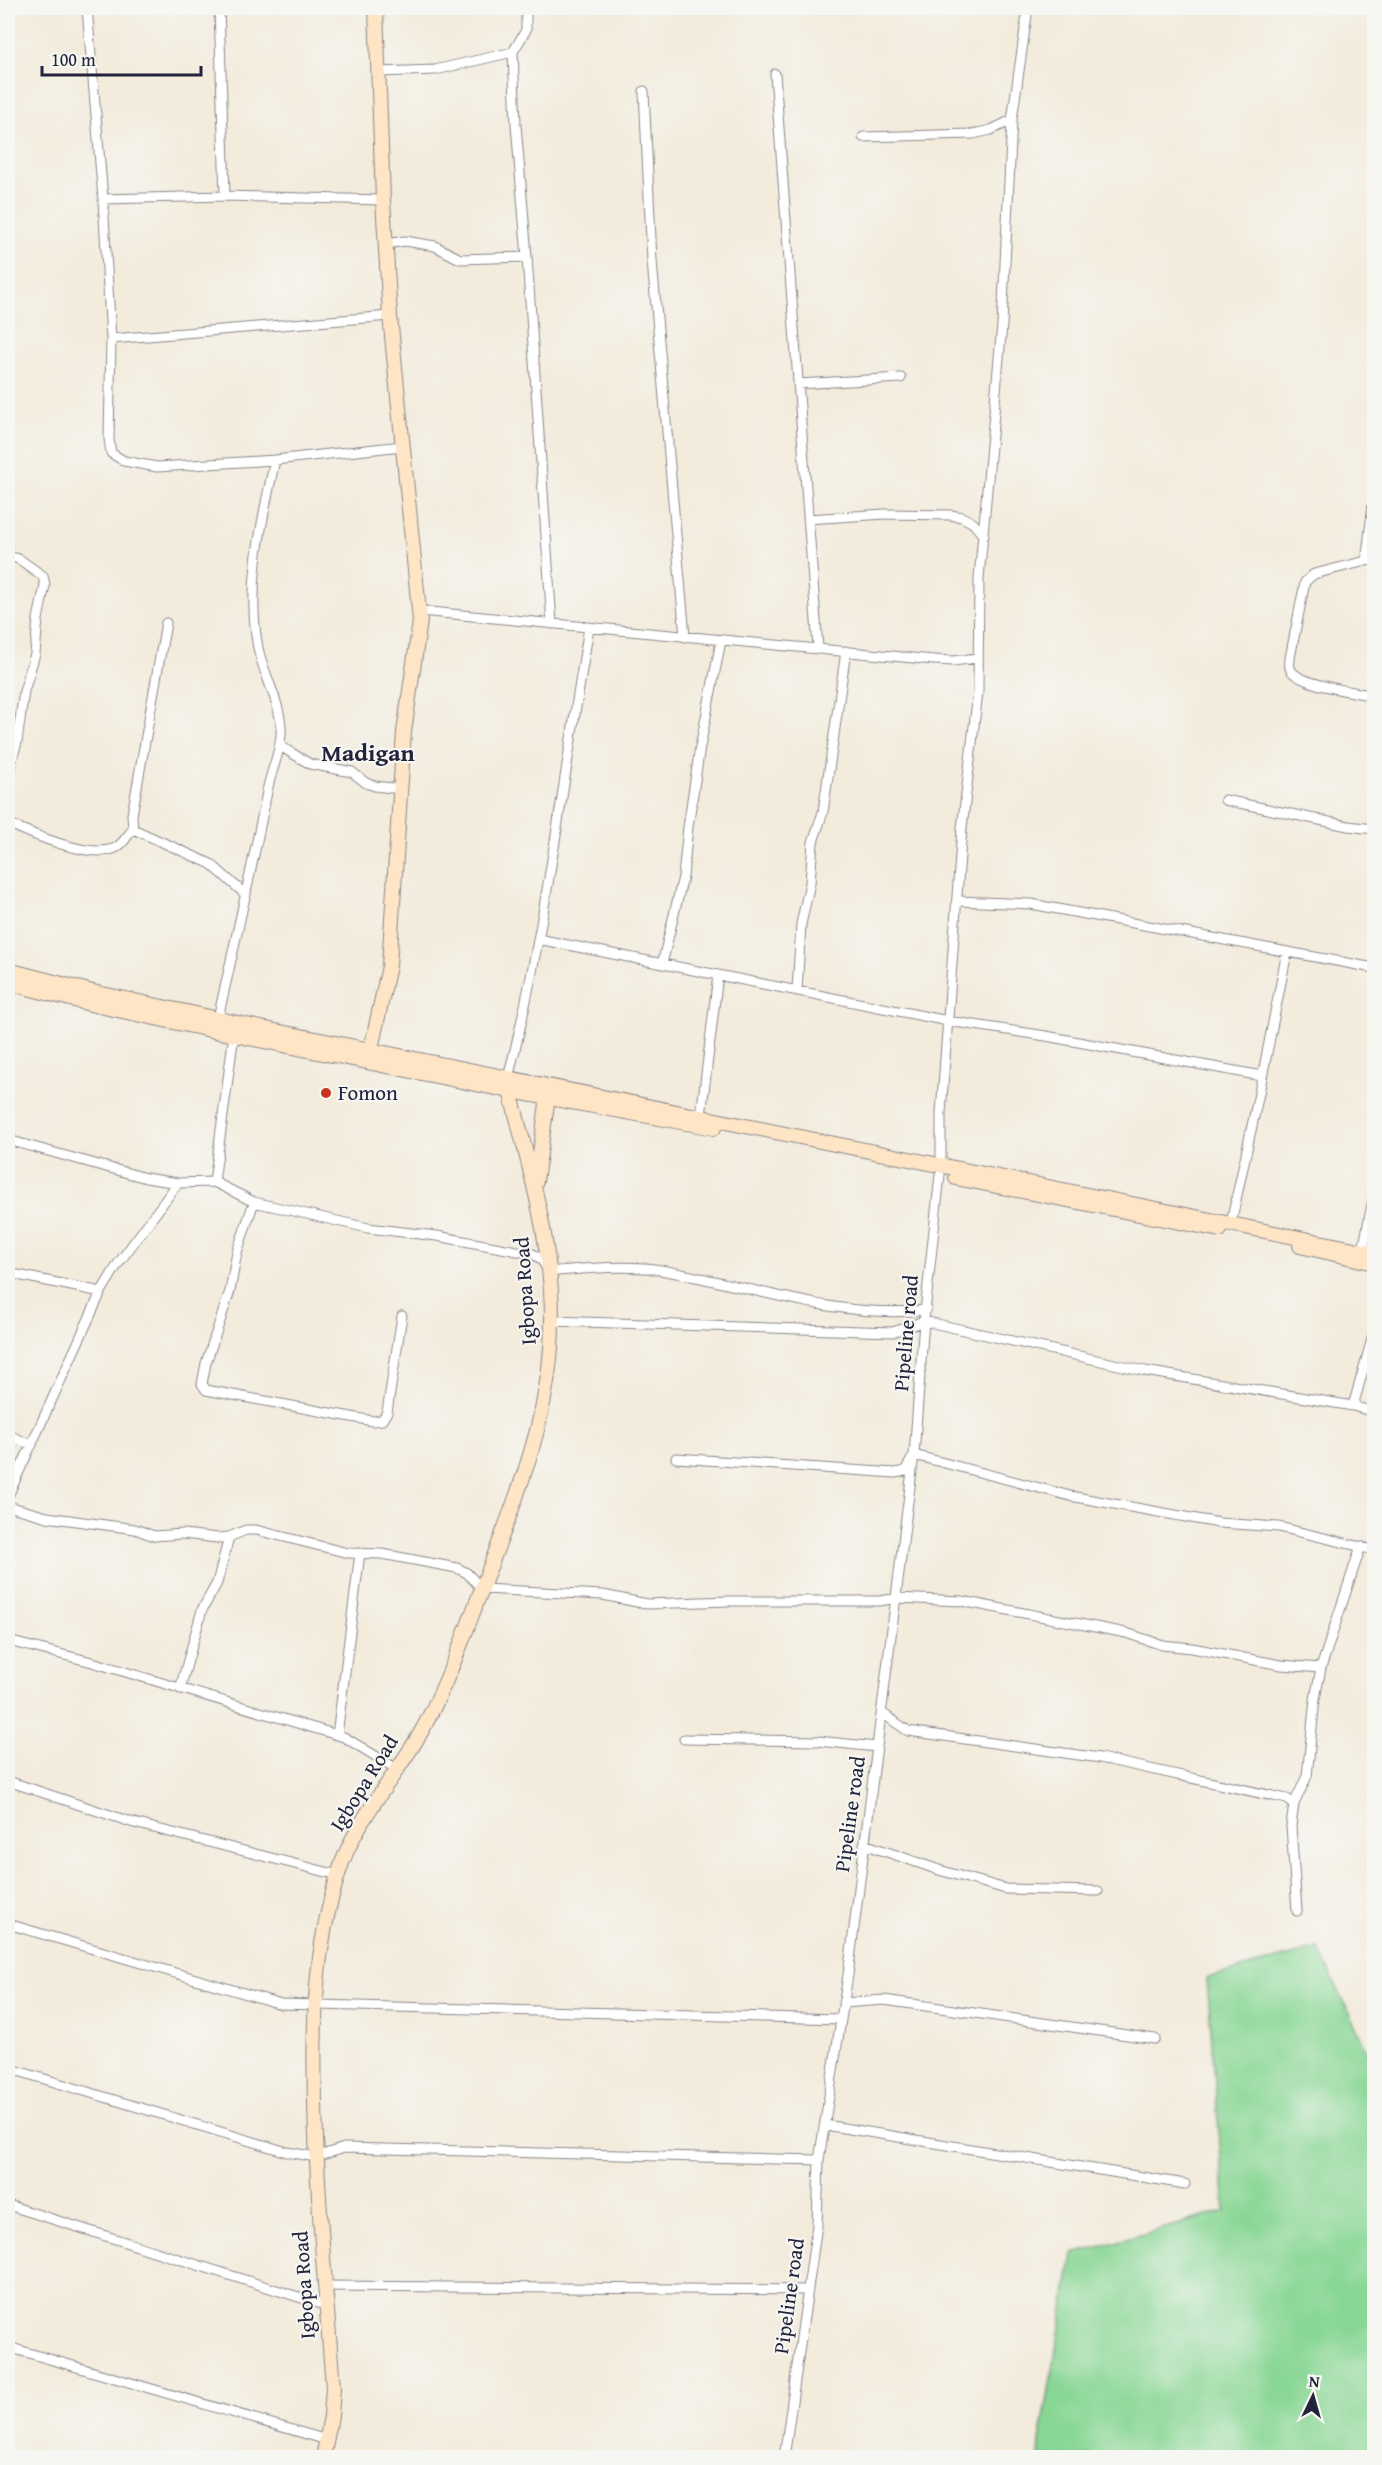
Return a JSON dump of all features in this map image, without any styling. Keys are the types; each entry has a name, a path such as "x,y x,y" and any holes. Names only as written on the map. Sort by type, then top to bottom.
{"main road":[{"path":"371,1049 389,966 406,718 419,638 420,611 390,316 376,8"},
{"path":"8,970 93,992 371,1049 509,1084"},
{"path":"8,983 90,1004 234,1034 701,1116 1374,1263"},
{"path":"509,1084 535,1187"},
{"path":"549,1091 699,1125 1231,1223 1369,1252"},
{"path":"535,1187 549,1091"},
{"name":"Igbopa Road","path":"323,2457 333,2388 316,2157 314,2006 321,1950 338,1875 354,1834 425,1726 454,1666 516,1497 546,1398 552,1321 549,1272 535,1187"}],"street":[{"path":"87,8 103,199 111,339 109,439 111,453 115,457 137,464 157,467 275,460 402,446"},
{"path":"219,8 225,196"},
{"path":"526,8 526,30 513,52 516,125 552,624"},
{"name":"Pipeline road","path":"784,2457 817,2225 819,2160 841,2019 914,1455 924,1321 941,1170 941,1113 962,828 978,692 979,578 1002,326 1012,120 1028,8"},
{"path":"379,72 435,70 513,52"},
{"path":"775,74 818,648"},
{"path":"645,91 652,261 685,637"},
{"path":"863,137 973,134 991,130 1012,120"},
{"path":"103,199 225,196 383,200"},
{"path":"386,244 405,241 435,246 460,259 527,257"},
{"path":"111,339 390,316"},
{"path":"798,384 901,378"},
{"path":"218,1018 270,776 280,746 280,718 258,648 254,613 257,547 275,460"},
{"path":"1374,496 1367,544 1367,555 1372,561 1314,574 1305,582 1290,658 1290,668 1294,674 1307,681 1374,696"},
{"path":"808,519 885,514 950,515 962,517 973,523 984,536"},
{"path":"8,555 19,559 43,576 45,585 38,619 35,654 24,691 17,742 8,774"},
{"path":"420,611 952,662 977,658"},
{"path":"8,823 47,841 105,851 120,845 133,830 132,814 166,623"},
{"path":"509,1084 538,939 589,628"},
{"path":"662,964 683,877 700,747 721,640"},
{"path":"797,991 801,924 810,883 813,842 823,812 846,651"},
{"path":"280,746 310,764 352,772 366,783 375,786 400,789"},
{"path":"1225,800 1348,826 1374,829"},
{"path":"133,830 211,864 246,895"},
{"path":"957,901 1030,904 1374,968"},
{"path":"538,939 948,1022 1046,1036 1262,1077"},
{"path":"1231,1223 1287,952"},
{"path":"701,1116 718,975"},
{"path":"214,1182 234,1034"},
{"path":"8,1140 146,1178 178,1182 214,1182 254,1202 368,1228 437,1236 533,1254 541,1259 549,1272 574,1269 652,1269 848,1311 899,1314 926,1310"},
{"path":"8,1496 101,1292 118,1264 178,1182"},
{"path":"1369,1252 1374,1194"},
{"path":"254,1202 237,1252 230,1291 206,1363 202,1384 206,1390 373,1421 382,1420 387,1412 402,1316"},
{"path":"8,1273 101,1292"},
{"path":"552,1321 893,1332 924,1321 1145,1371 1353,1406 1374,1412"},
{"path":"1353,1406 1374,1332"},
{"path":"8,1435 32,1445"},
{"path":"676,1458 895,1473 905,1471 914,1455 1070,1496 1198,1520 1279,1527 1374,1550"},
{"path":"8,1506 47,1517 135,1529 154,1536 177,1534 229,1537 246,1530 255,1530 337,1551 382,1554 457,1568 467,1573 482,1588 603,1595 647,1604 728,1601 880,1601 896,1598 962,1602 1126,1633 1141,1640 1162,1645 1201,1649 1281,1665 1321,1668"},
{"path":"180,1689 202,1610 217,1583 229,1537"},
{"path":"1297,1911 1291,1826 1294,1804 1306,1776 1321,1668 1361,1546"},
{"path":"337,1735 360,1553"},
{"path":"8,1641 92,1662 337,1735 397,1769"},
{"path":"882,1713 908,1731 1100,1758 1287,1799 1294,1804"},
{"path":"684,1738 818,1741 877,1747"},
{"path":"8,1781 134,1823 338,1875"},
{"path":"864,1844 939,1870 1006,1888 1098,1891"},
{"path":"8,1924 281,2004 733,2014 841,2019"},
{"path":"843,2003 884,2000 1155,2039"},
{"path":"8,2068 288,2152 316,2157 344,2148 819,2160"},
{"path":"825,2125 1185,2184"},
{"path":"8,2205 327,2306"},
{"path":"326,2286 808,2290"},
{"path":"8,2347 327,2440"}],"green space":[{"path":"1318,1948 1369,2054 1374,2056 1374,2457 1039,2457 1073,2254 1225,2211 1207,1978"}],"place":[{"name":"Fomon","path":"326,1093"}],"district":[{"name":"Madigan","path":"368,753"}]}
